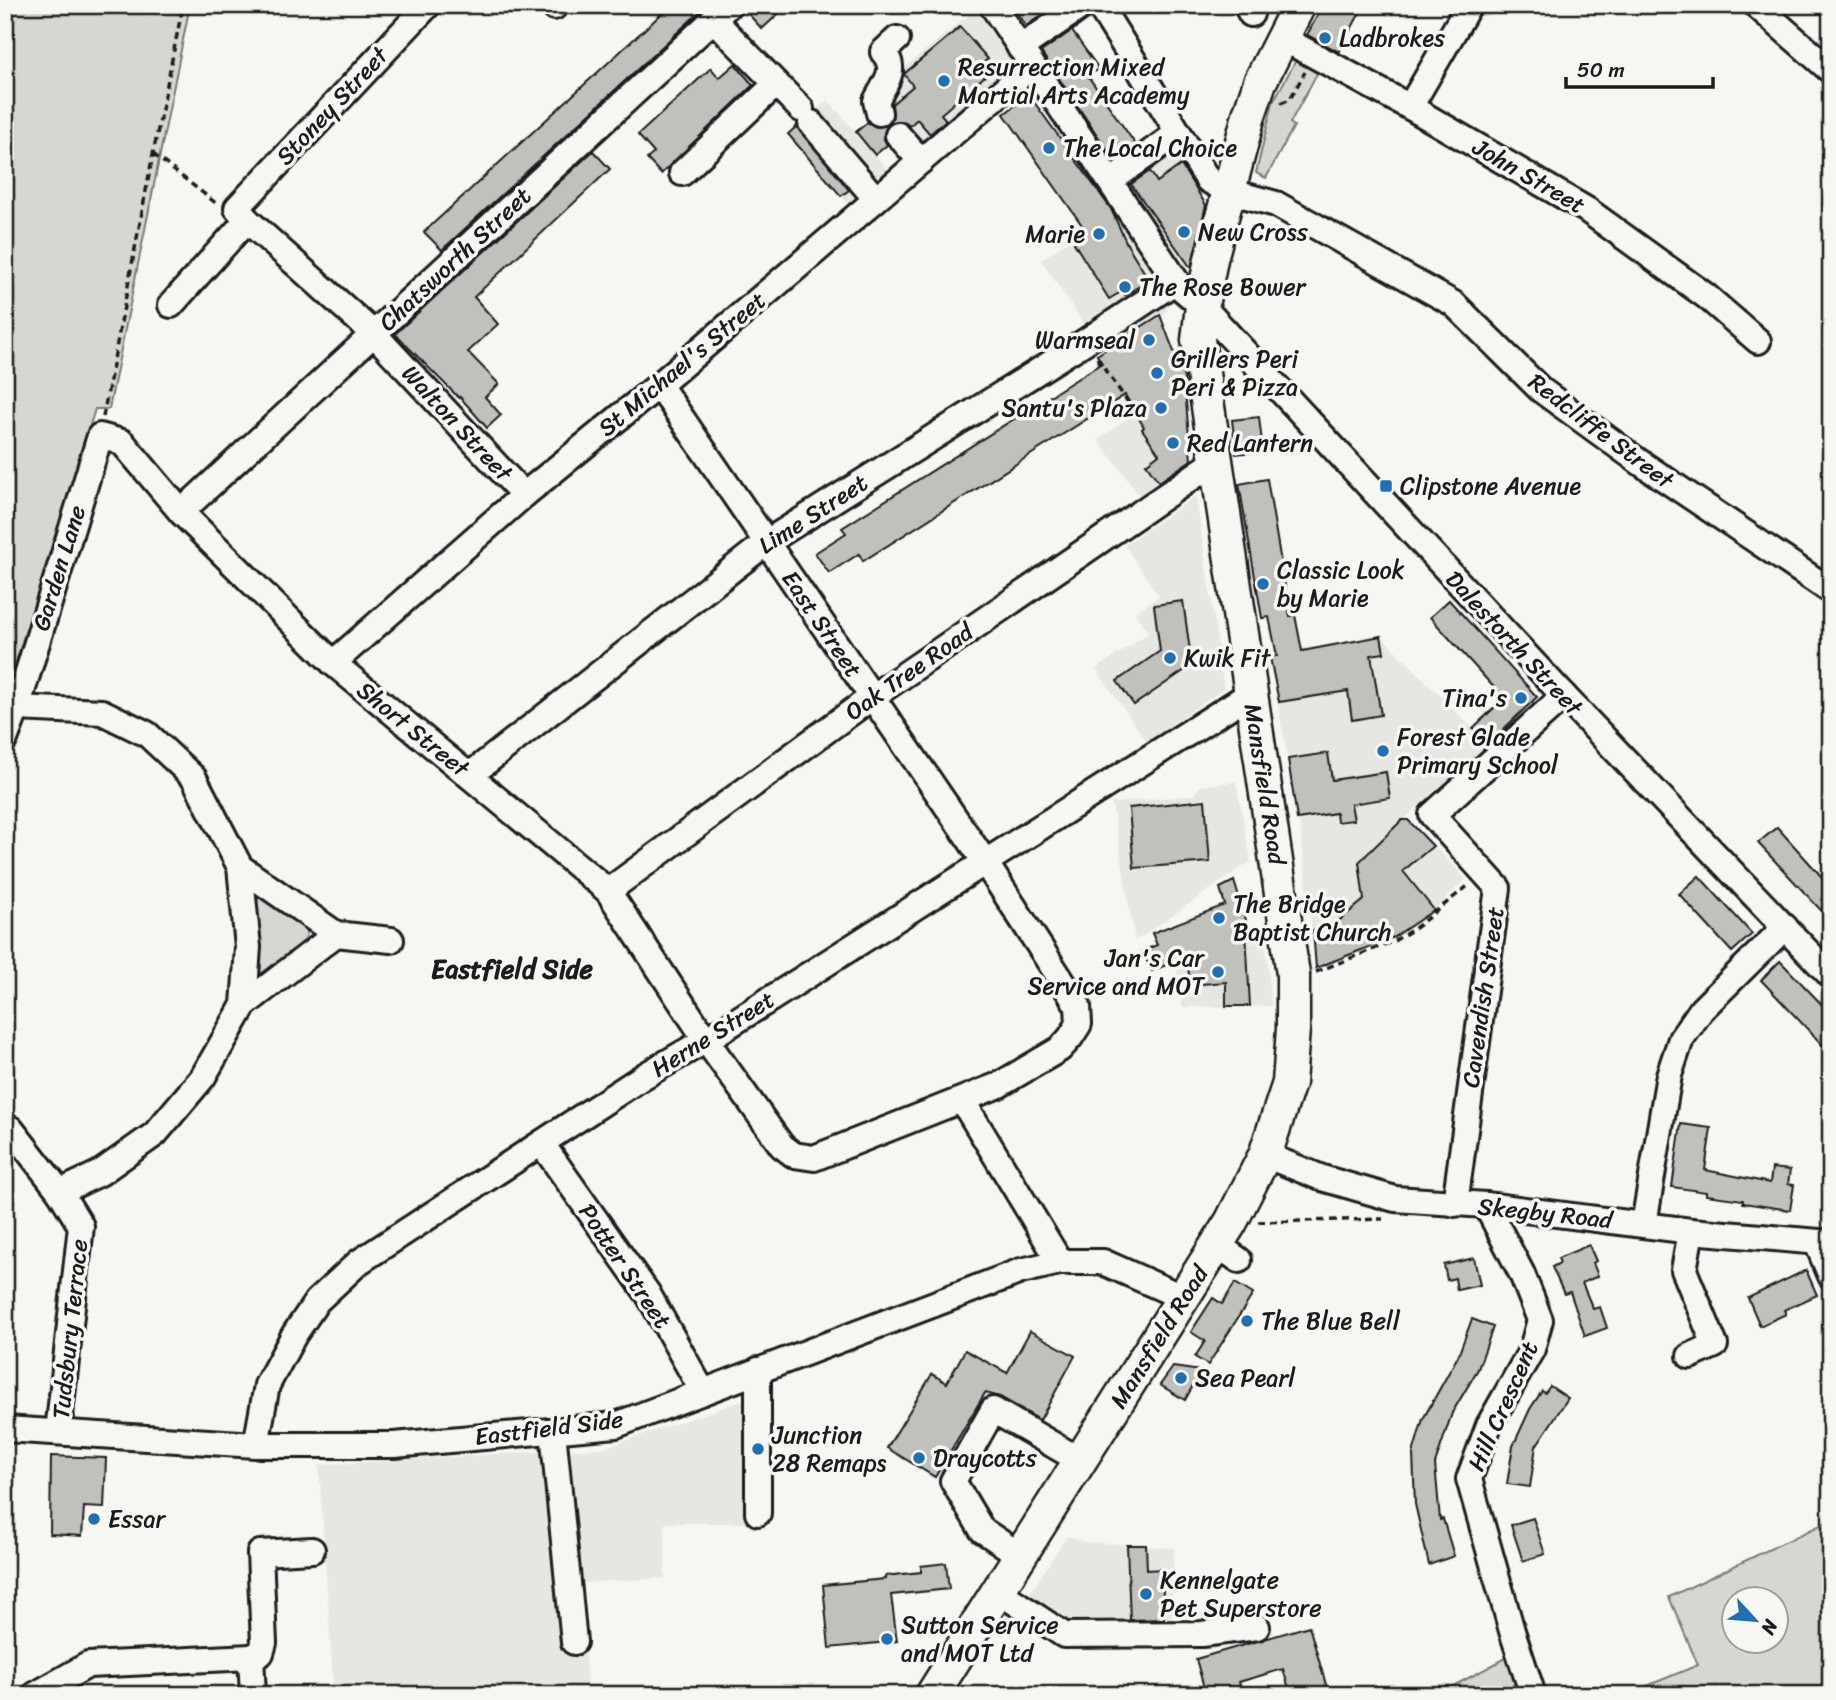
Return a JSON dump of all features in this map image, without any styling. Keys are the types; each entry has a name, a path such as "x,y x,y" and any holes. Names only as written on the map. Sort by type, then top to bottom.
{"main road":[{"name":"Mansfield Road","path":"932,1695 1184,1298 1229,1242 1265,1155 1289,1083 1293,974 1198,340 1202,306 1228,191 1249,115 1260,82 1299,5"}],"street":[{"name":"Stoney Street","path":"171,305 242,214 428,5"},
{"name":"Dalestorth Street","path":"992,5 1176,281 1564,696 1831,976"},
{"name":"St Michael's Street","path":"333,663 524,495 659,385 921,161 1083,5"},
{"path":"1100,5 1208,180 1228,191"},
{"path":"1410,107 1469,5"},
{"path":"1756,5 1831,71"},
{"path":"714,19 806,116 876,199"},
{"name":"Chatsworth Street","path":"181,512 714,19"},
{"name":"John Street","path":"1282,38 1410,107 1587,210 1706,296 1758,341"},
{"path":"879,113 876,101 888,83 891,69 883,52 897,39"},
{"path":"682,173 776,84"},
{"path":"1110,181 1178,133"},
{"path":"898,135 921,161"},
{"name":"Redcliffe Street","path":"1228,191 1276,204 1454,304 1541,390 1641,463 1831,591"},
{"name":"Walton Street","path":"242,214 374,334 524,495"},
{"name":"Lime Street","path":"470,775 767,542 1086,341 1176,281"},
{"name":"East Street","path":"659,385 985,862 1078,1006 1079,1024 1060,1049 999,1085 962,1100"},
{"name":"Short Street","path":"100,436 122,442 181,512 333,663 608,891 706,1040 782,1146 794,1155 814,1158 962,1100"},
{"name":"Garden Lane","path":"5,739 17,708 100,436"},
{"name":"Oak Tree Road","path":"608,891 872,697 1216,461"},
{"name":"Herne Street","path":"256,1445 267,1385 294,1335 317,1301 359,1262 645,1076 706,1040 1251,693"},
{"name":"Cavendish Street","path":"1454,1204 1498,887 1432,815 1564,696"},
{"path":"17,708 102,712 147,734 194,778 240,866 248,947 244,1005"},
{"path":"240,866 335,934 391,940"},
{"path":"1644,1224 1669,1075 1681,1039 1702,1009 1785,927"},
{"path":"60,1192 100,1173 155,1134 203,1077 244,1005 335,934"},
{"path":"962,1100 1060,1262"},
{"name":"Tudsbury Terrace","path":"5,1127 11,1129 60,1192 81,1226 58,1432"},
{"name":"Potter Street","path":"542,1144 648,1294 703,1392"},
{"name":"Skegby Road","path":"1265,1155 1322,1178 1395,1199 1486,1205 1691,1231 1824,1243"},
{"name":"Hill Crescent","path":"1486,1205 1522,1274 1540,1320 1532,1349 1489,1425 1469,1479 1533,1695"},
{"path":"1690,1356 1714,1345 1684,1270 1691,1231"},
{"path":"1824,1243 1831,1276"},
{"name":"Eastfield Side","path":"5,1429 256,1445 394,1445 617,1425 1021,1271 1060,1262 1103,1262 1184,1298"},
{"path":"758,1370 758,1513"},
{"path":"1021,1556 982,1530 953,1481 993,1410 1081,1461"},
{"path":"553,1431 574,1642"},
{"path":"35,1695 78,1684 88,1665 251,1657 261,1653 264,1643 260,1553 312,1550"},
{"path":"998,1591 1064,1635 1202,1634 1257,1627"},
{"path":"251,1657 253,1695"}],"path":[{"path":"100,436 183,5"},
{"path":"1249,115 1290,99 1314,55"},
{"path":"153,154 222,207 242,214"},
{"path":"1086,341 1130,405"},
{"path":"1293,974 1317,972 1394,941 1415,928 1485,873"},
{"path":"1229,1242 1383,1219"}],"shaded area":[{"path":"5,5 190,5 109,409 95,409 5,697"},
{"path":"981,5 1082,5 919,145 888,108 886,100 899,72"},
{"path":"1296,60 1318,72 1290,123 1294,126 1266,178 1256,173 1273,102"},
{"path":"828,100 889,171 849,205 788,134"},
{"path":"1160,128 1208,208 1195,257 1161,320 1192,462 1140,496 1098,440 1132,414 1094,357 1102,351 1041,260 1110,210 1090,178"},
{"path":"1196,496 1224,688 1147,742 1096,669 1149,633 1135,613 1159,596 1124,545"},
{"name":"Forest Glade Primary School","path":"1381,636 1488,744 1406,817 1466,879 1434,910 1394,937 1316,968 1300,827 1270,657"},
{"path":"1236,782 1251,861 1135,941 1112,803 1194,795 1200,786"},
{"path":"250,885 306,925 307,933 298,949 256,978 260,932"},
{"path":"1263,934 1271,1006 1182,1007 1176,964"},
{"path":"769,1392 771,1523 665,1523 665,1578 579,1583 588,1695 334,1695 319,1465 603,1448"},
{"path":"1831,1520 1831,1695 1625,1695 1698,1665 1669,1597"},
{"path":"1067,1536 1084,1542 1174,1548 1172,1618 1130,1620 1130,1629 1068,1627 1027,1598"},
{"path":"1508,1657 1519,1695 1436,1695"}],"building":[{"path":"671,5 707,5 442,250 424,232"},
{"path":"743,5 788,5 762,29"},
{"path":"1011,5 1056,5 1026,26"},
{"path":"1323,5 1364,5 1339,52 1307,35"},
{"path":"1090,18 1072,31 1099,69 1088,76 1136,145 1114,160 1041,52"},
{"name":"Resurrection Mixed Martial Arts Academy","path":"960,27 988,59 977,68 985,76 941,114 946,120 930,134 917,119 910,126 902,121 890,123 893,116 892,104 913,86 904,74"},
{"path":"735,64 753,85 661,174 647,159 654,153 638,135 711,68 719,78"},
{"path":"1029,95 1111,209 1127,244 1149,280 1125,295 1123,291 1109,299 1074,243 1084,236 1080,231 1084,228 1004,114"},
{"path":"868,122 876,127 887,125 883,137 887,145 875,155 856,132"},
{"path":"797,126 849,190 841,196 788,134"},
{"path":"593,151 610,169 474,297 498,324 468,352 499,384 485,397 501,415 487,428 460,397 395,334"},
{"name":"New Cross","path":"1181,165 1206,205 1191,268 1131,184 1150,171 1157,182"},
{"path":"1160,315 1184,378 1191,460 1159,482 1146,464 1159,454 1142,429 1144,427 1125,395 863,561 859,554 829,573 815,553 846,533 842,528 1102,363 1097,355"},
{"path":"1259,417 1263,451 1236,454 1232,420"},
{"path":"1267,479 1290,616 1295,615 1302,651 1381,636 1384,653 1371,655 1381,715 1352,720 1348,691 1279,702 1270,657 1277,656 1269,617 1262,618 1239,484"},
{"path":"1449,600 1537,697 1488,744 1473,728 1498,704 1498,692 1430,617"},
{"name":"Kwik Fit","path":"1183,601 1192,665 1134,705 1117,681 1160,651 1154,605"},
{"path":"1328,753 1332,780 1386,772 1390,798 1351,804 1354,820 1337,822 1336,813 1297,819 1288,759"},
{"path":"1205,800 1210,862 1134,868 1129,808"},
{"path":"1402,820 1408,820 1433,846 1403,871 1434,910 1394,937 1316,968 1313,930 1330,928 1364,900 1359,862"},
{"path":"1777,827 1831,887 1831,921 1758,843"},
{"path":"1699,876 1752,934 1732,952 1679,894"},
{"path":"1234,881 1249,930 1246,931 1250,1006 1226,1006 1226,982 1190,985 1187,956 1152,971 1142,951 1157,945 1152,933 1225,905 1220,888"},
{"path":"1780,961 1831,1014 1831,1054 1761,980"},
{"path":"1681,1124 1711,1128 1705,1170 1770,1183 1772,1168 1790,1170 1788,1184 1794,1185 1790,1210 1743,1203 1743,1200 1672,1187"},
{"path":"1589,1245 1596,1261 1593,1263 1598,1276 1582,1283 1593,1309 1600,1307 1607,1328 1585,1336 1570,1292 1564,1294 1552,1267 1560,1263 1558,1258"},
{"path":"1474,1258 1480,1285 1457,1290 1455,1278 1447,1280 1444,1265"},
{"path":"1806,1270 1817,1295 1784,1310 1786,1314 1760,1326 1748,1298"},
{"path":"1235,1283 1253,1294 1208,1365 1195,1357 1205,1341 1191,1332 1213,1298 1222,1304"},
{"path":"1472,1319 1493,1327 1478,1369 1452,1413 1435,1464 1440,1520 1443,1519 1454,1556 1429,1565 1415,1504 1413,1453 1423,1419 1458,1356"},
{"path":"1030,1331 1075,1356 1040,1420 1000,1397 985,1393 935,1477 887,1448 932,1374 947,1383 965,1350 1007,1373"},
{"name":"Sea Pearl","path":"1173,1367 1201,1371 1185,1400 1160,1385"},
{"path":"1550,1386 1568,1398 1536,1446 1530,1487 1507,1484 1513,1446 1530,1409 1542,1391 1545,1393"},
{"path":"51,1456 106,1458 104,1508 84,1507 82,1536 50,1534"},
{"path":"1533,1518 1545,1554 1523,1561 1511,1525"},
{"name":"Kennelgate Pet Superstore","path":"1127,1545 1146,1545 1147,1570 1162,1569 1164,1619 1130,1620"},
{"path":"946,1563 949,1589 891,1595 897,1641 829,1648 823,1585 885,1579 885,1576 921,1572 921,1566"},
{"path":"1309,1626 1329,1695 1291,1695 1283,1669 1239,1682 1243,1695 1206,1695 1196,1659"}],"place":[{"name":"Ladbrokes","path":"1325,38"},
{"name":"Resurrection Mixed Martial Arts Academy","path":"944,81"},
{"name":"The Local Choice","path":"1049,148"},
{"name":"New Cross","path":"1184,232"},
{"name":"Marie","path":"1099,234"},
{"name":"The Rose Bower","path":"1125,287"},
{"name":"Warmseal","path":"1149,340"},
{"name":"Grillers Peri Peri & Pizza","path":"1157,373"},
{"name":"Santu's Plaza","path":"1161,408"},
{"name":"Red Lantern","path":"1173,443"},
{"name":"Clipstone Avenue","path":"1386,486"},
{"name":"Classic Look by Marie","path":"1263,584"},
{"name":"Kwik Fit","path":"1170,658"},
{"name":"Tina's","path":"1521,698"},
{"name":"Forest Glade Primary School","path":"1383,751"},
{"name":"The Bridge Baptist Church","path":"1219,918"},
{"name":"Jan's Car Service and MOT","path":"1218,972"},
{"name":"The Blue Bell","path":"1247,1321"},
{"name":"Sea Pearl","path":"1181,1378"},
{"name":"Junction 28 Remaps","path":"758,1449"},
{"name":"Draycotts","path":"919,1458"},
{"name":"Essar","path":"94,1519"},
{"name":"Kennelgate Pet Superstore","path":"1146,1594"},
{"name":"Sutton Service and MOT Ltd","path":"887,1639"}],"district":[{"name":"Eastfield Side","path":"512,969"}]}
